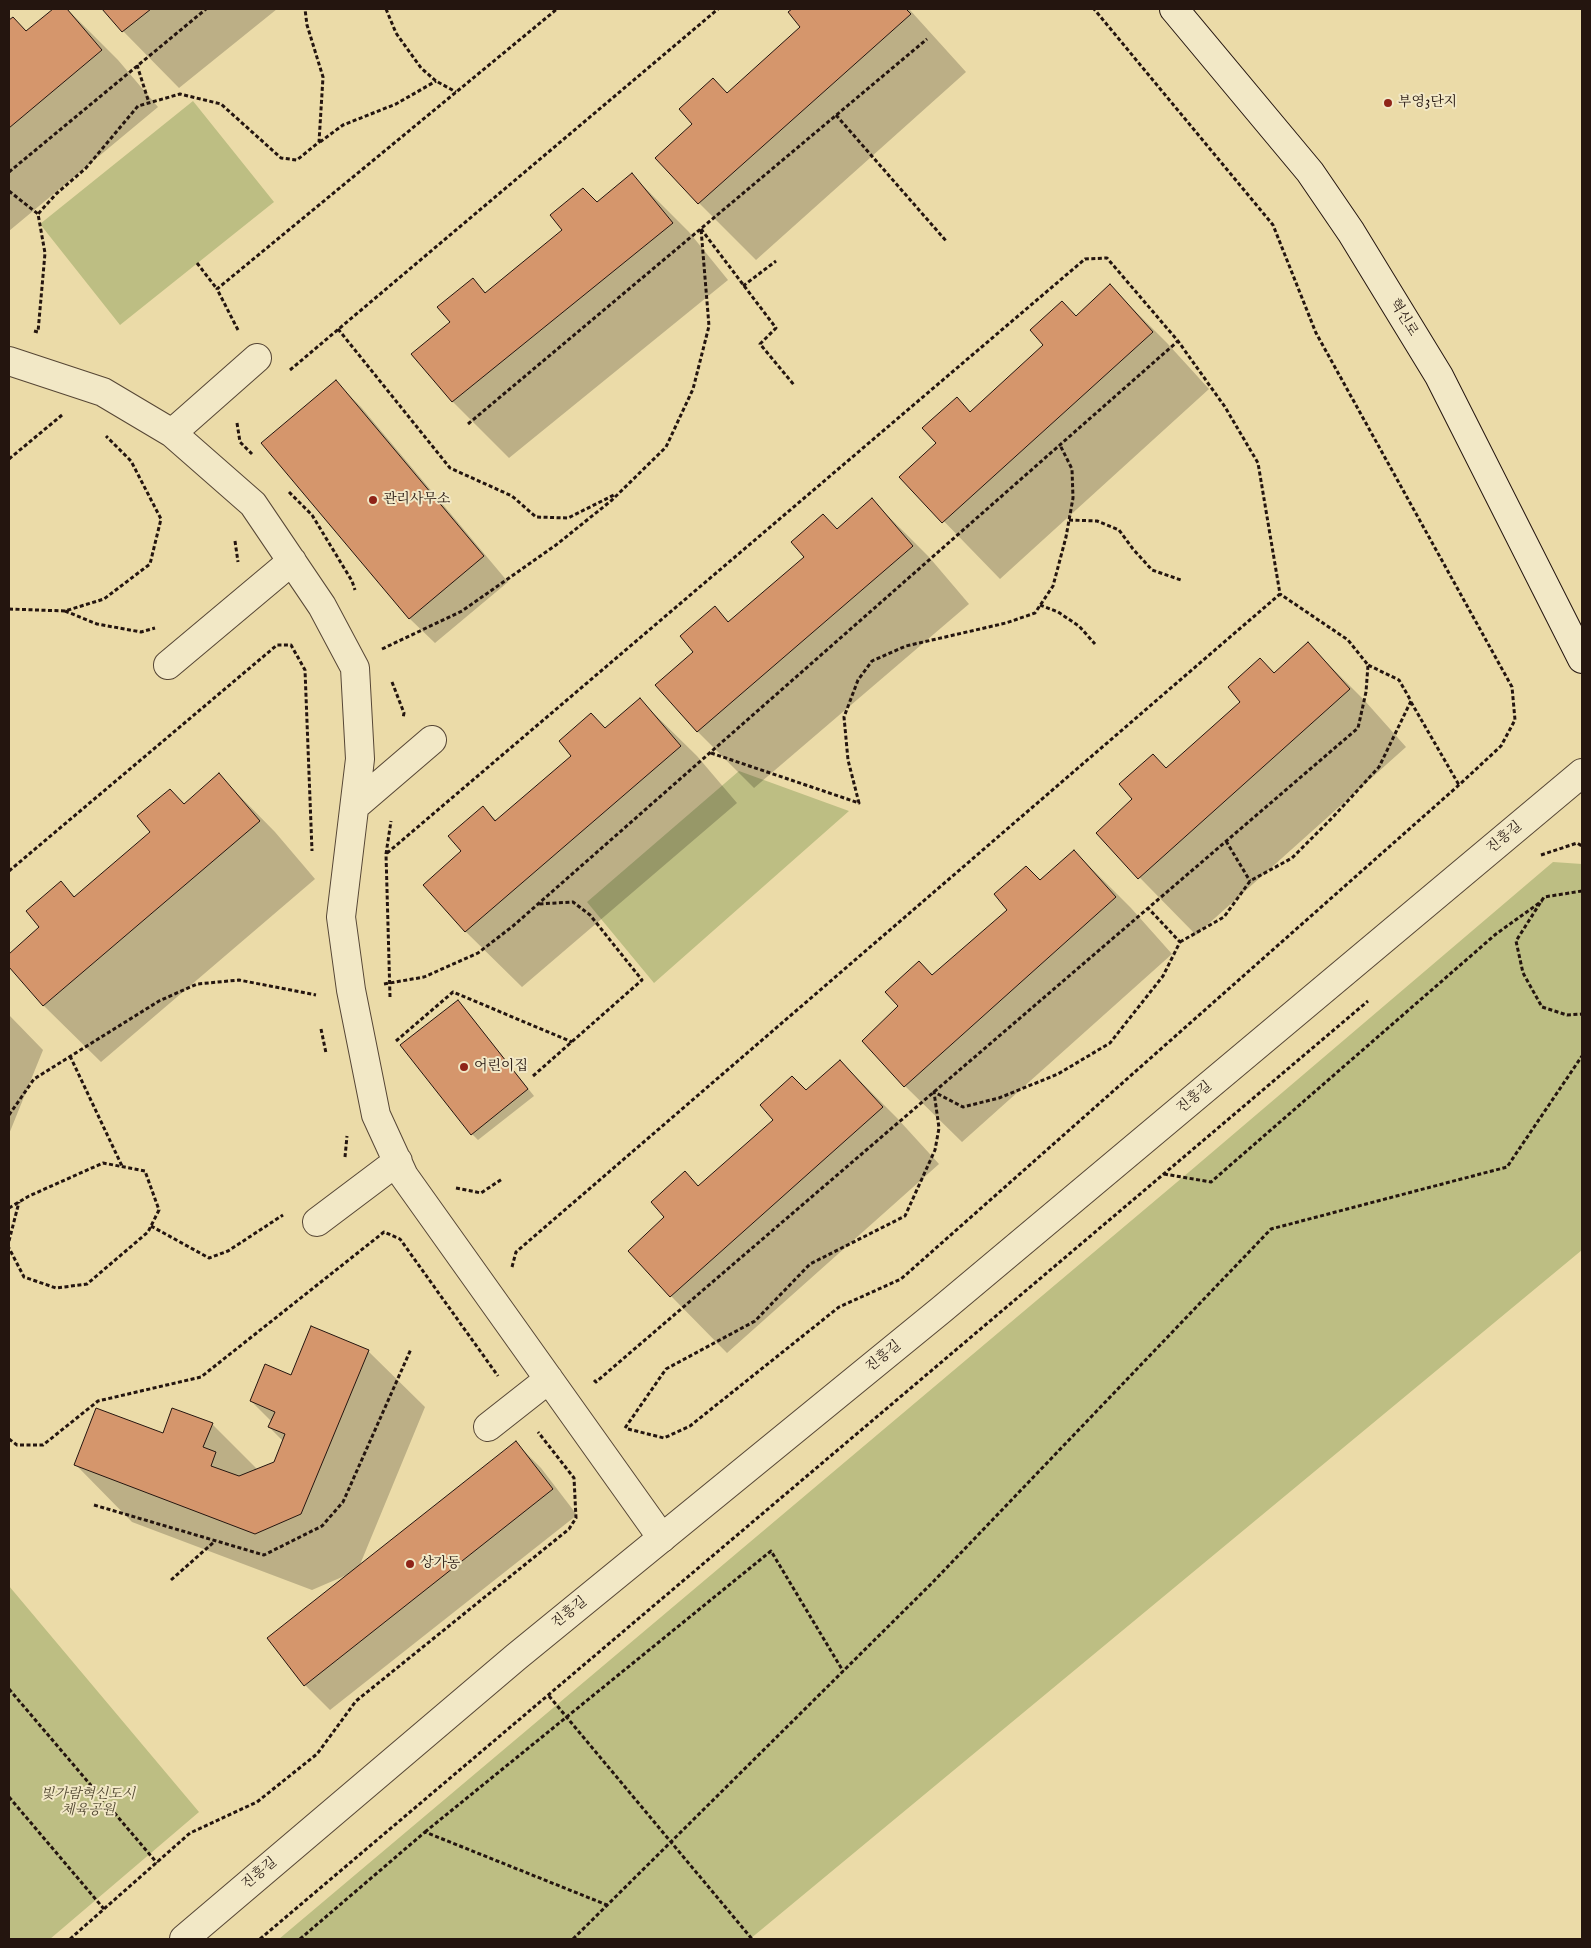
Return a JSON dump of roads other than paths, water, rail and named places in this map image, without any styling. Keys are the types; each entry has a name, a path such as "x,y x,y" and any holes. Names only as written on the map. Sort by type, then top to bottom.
{"street":[{"name":"혁신로","path":"1174,9 1310,172 1351,232 1439,376 1582,659"},
{"path":"172,433 257,358"},
{"path":"9,360 103,392 172,433 253,504 322,606 355,668 360,759 341,917 351,990 376,1115 404,1176 662,1538"},
{"path":"168,665 292,561"},
{"path":"355,806 432,740"},
{"name":"진흥길","path":"184,1939 509,1663 942,1310 1582,773"},
{"path":"317,1222 398,1161"},
{"path":"488,1427 549,1380"}],"place":[{"name":"부영3단지","path":"1388,103"},
{"name":"관리사무소","path":"373,500"},
{"name":"어린이집","path":"464,1067"},
{"name":"상가동","path":"410,1564"}],"park label":[{"name":"빛가람혁신도시 체육공원","path":"88,1804"}]}
